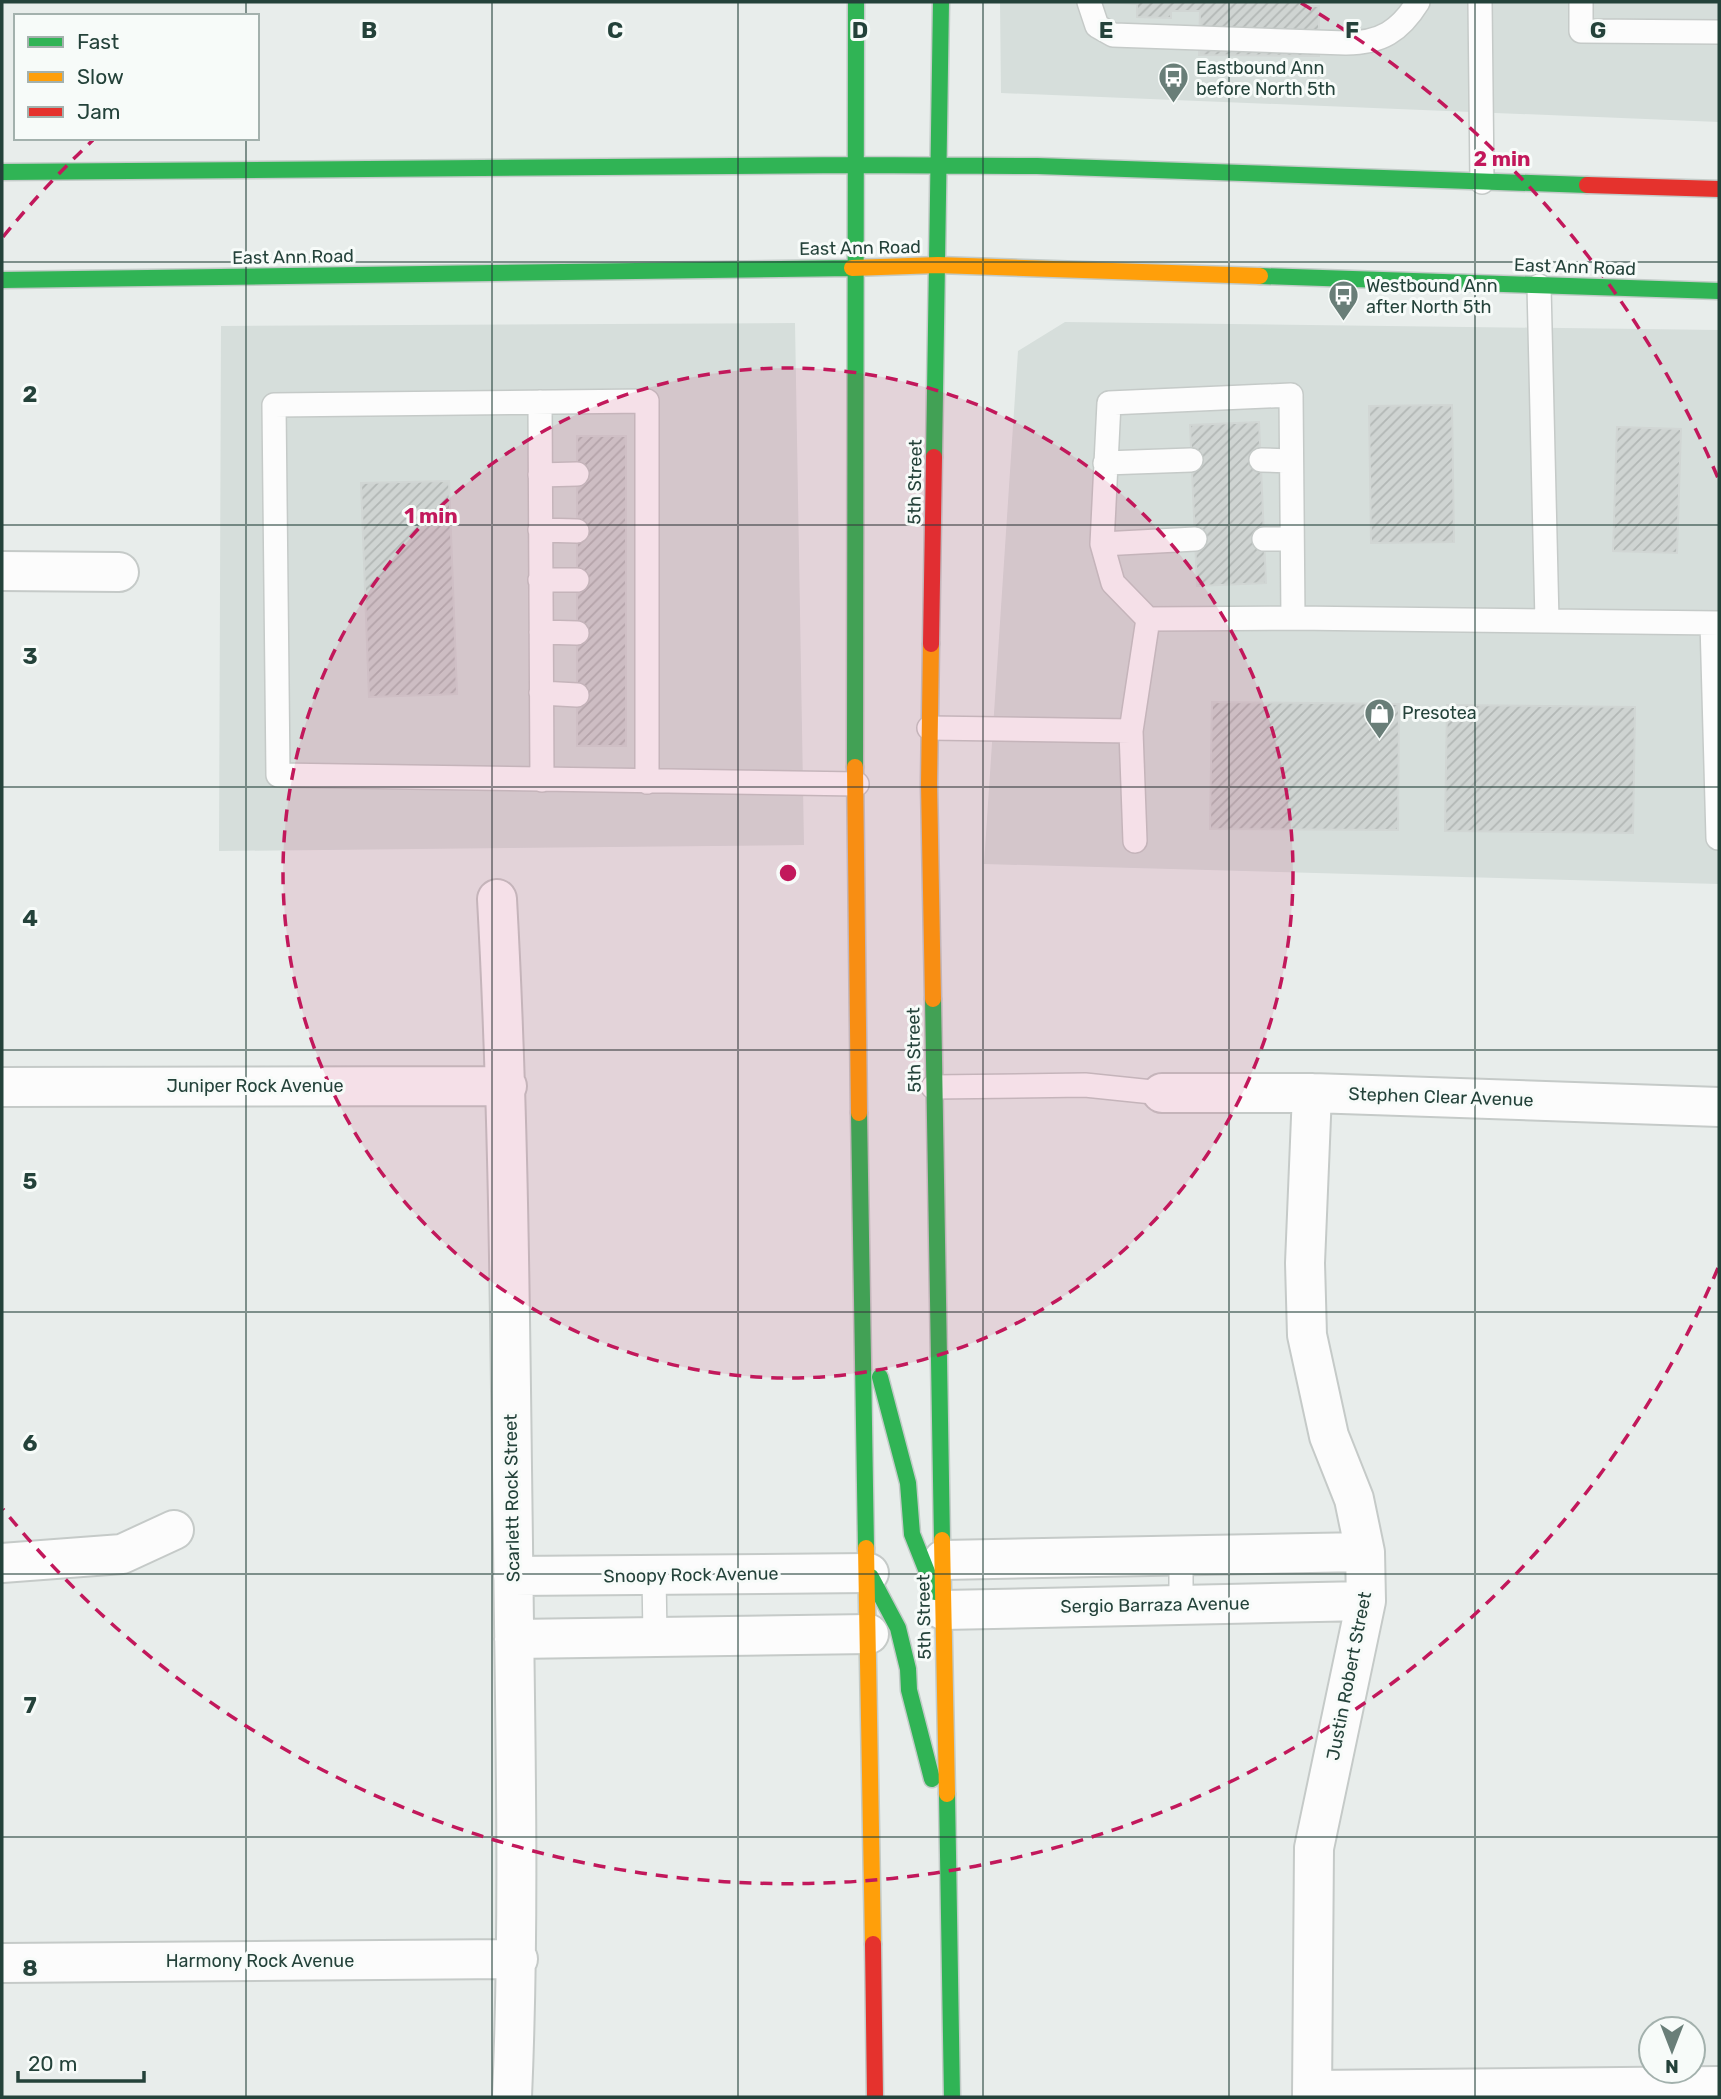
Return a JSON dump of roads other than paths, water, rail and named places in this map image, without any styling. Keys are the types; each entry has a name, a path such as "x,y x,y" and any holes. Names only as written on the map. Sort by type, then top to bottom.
{"main road":[{"path":"856,2 852,268 875,2097"},
{"name":"5th Street","path":"941,2 929,728 951,2097"},
{"path":"2,172 940,165 1719,188"},
{"name":"East Ann Road","path":"2,280 938,265 1719,291"},
{"path":"864,1317 908,1483 912,1534 943,1610"},
{"path":"869,1573 898,1628 908,1669 909,1690 947,1843"}],"street":[{"path":"2,570 120,572"},
{"name":"Scarlett Rock Street","path":"497,899 507,1086 514,1639 518,1959 512,2097"},
{"name":"Juniper Rock Avenue","path":"2,1087 507,1086"},
{"name":"Stephen Clear Avenue","path":"1162,1093 1312,1093 1719,1107"},
{"name":"Justin Robert Street","path":"1312,1093 1305,1263 1307,1335 1329,1436 1353,1499 1365,1552 1366,1601 1314,1848 1312,2093"},
{"path":"2,1563 122,1554 174,1530"},
{"path":"943,1560 1365,1552"},
{"name":"Snoopy Rock Avenue","path":"513,1576 869,1573"},
{"name":"Sergio Barraza Avenue","path":"943,1610 1366,1601"},
{"path":"514,1639 869,1634"},
{"name":"Harmony Rock Avenue","path":"2,1962 518,1959"},
{"path":"1312,2093 1719,2086"}],"lane":[{"path":"1089,2 1097,26 1113,35 1346,43 1365,43 1393,33 1418,2"},
{"path":"1479,2 1482,182"},
{"path":"1581,2 1581,31 1719,32"},
{"path":"1539,286 1547,621"},
{"path":"1293,618 1291,395 1108,403 1102,544 1113,583 1148,619 1716,623 1718,838"},
{"path":"647,782 637,695 636,473 647,401 274,405 278,775 647,782 857,784"},
{"path":"540,402 542,779"},
{"path":"1105,463 1191,460"},
{"path":"1261,460 1291,461"},
{"path":"540,475 577,474"},
{"path":"540,530 577,531"},
{"path":"1102,544 1195,539"},
{"path":"1265,539 1292,539"},
{"path":"540,580 577,580"},
{"path":"1135,841 1131,731 1148,619"},
{"path":"541,632 577,633"},
{"path":"541,693 577,695"},
{"path":"929,728 1131,731"},
{"path":"933,1087 1085,1085 1162,1093"},
{"path":"1181,1555 1181,1603"},
{"path":"654,1575 655,1637"}],"place":[{"name":"Eastbound Ann before North 5th","path":"1173,105"},
{"name":"Westbound Ann after North 5th","path":"1343,323"},
{"name":"Presotea","path":"1379,740"}]}
